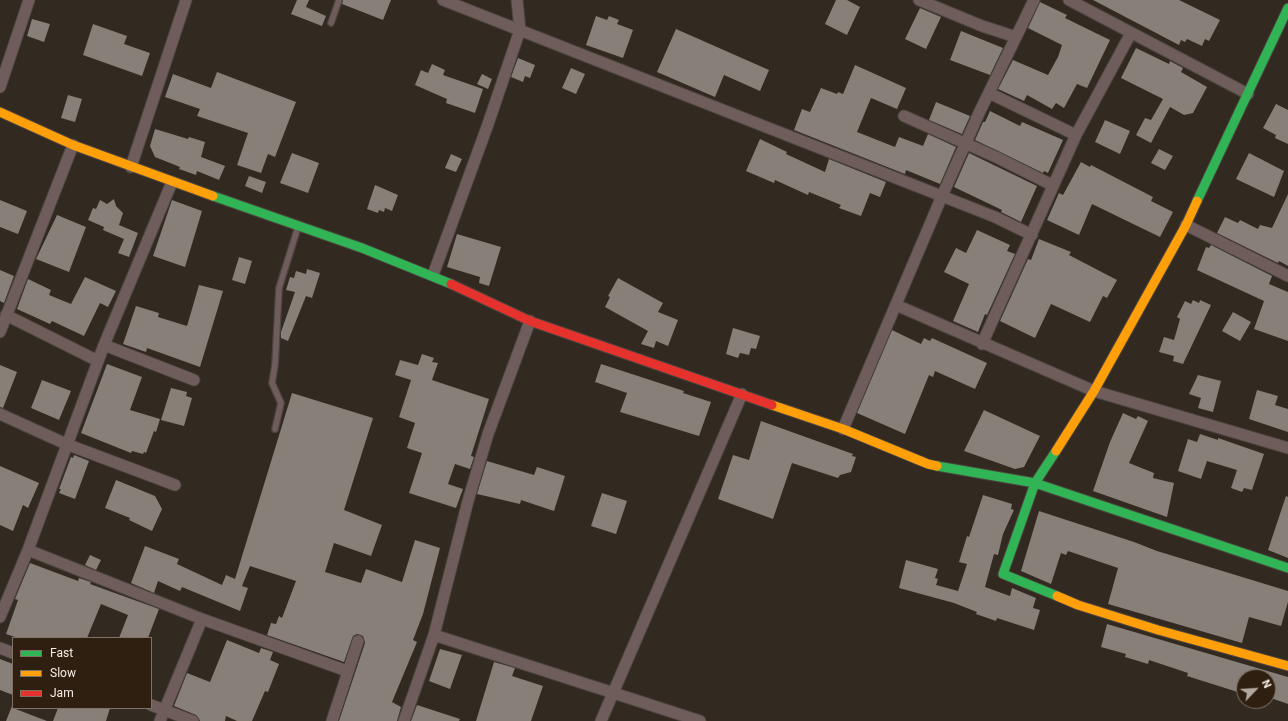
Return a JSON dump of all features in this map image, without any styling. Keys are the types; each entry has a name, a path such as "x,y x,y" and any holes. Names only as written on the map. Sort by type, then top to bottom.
{"street":[{"path":"0,87 29,0"},
{"path":"131,167 186,0"},
{"path":"443,0 995,217 1032,235"},
{"path":"433,275 487,127 520,30 517,0"},
{"path":"919,0 982,26 1016,37"},
{"path":"843,429 942,196 989,93 1034,0"},
{"path":"1070,0 1248,94"},
{"path":"1288,8 1186,225 1094,391 1035,483 1018,535 1003,574 1078,605 1158,630 1288,666"},
{"path":"982,344 1032,235 1052,185 1076,135 1131,33"},
{"path":"989,93 1076,135"},
{"path":"0,112 73,145 131,167 298,227 362,248 433,275 530,321 843,429 928,464 1035,483 1288,568"},
{"path":"904,116 966,143 1052,185"},
{"path":"0,332 73,145"},
{"path":"0,617 28,550 66,444 104,345 172,182"},
{"path":"1186,225 1288,276"},
{"path":"896,305 982,344 1094,391 1288,448"},
{"path":"6,315 98,361"},
{"path":"404,721 434,634 468,501 488,434 530,321"},
{"path":"104,345 194,380"},
{"path":"601,721 612,692 742,394"},
{"path":"0,414 66,444 175,485"},
{"path":"28,550 202,620 347,671"},
{"path":"160,721 202,620"},
{"path":"434,634 700,721"},
{"path":"332,721 358,641"},
{"path":"0,648 12,653"},
{"path":"152,705 193,721"}],"lane":[{"path":"331,23 339,0"},
{"path":"275,429 281,403 272,383 276,348 278,288 298,227"}],"building":[{"path":"297,0 309,0 306,7 326,16 322,26 291,14"},
{"path":"343,0 391,0 383,20 342,4"},
{"path":"836,0 847,0 860,7 847,35 825,24"},
{"path":"1093,0 1179,0 1220,20 1209,41 1205,39 1202,46 1187,39 1185,42 1181,40 1179,45"},
{"path":"1040,2 1067,15 1065,18 1110,40 1087,88 1077,84 1064,108 1056,103 1052,109 1027,95 1024,101 998,89 1013,60 1048,75 1058,57 1062,45 1028,28"},
{"path":"920,8 941,17 926,49 905,39"},
{"path":"596,16 607,20 609,16 619,20 617,24 633,30 623,58 586,45"},
{"path":"32,19 50,24 44,42 27,36"},
{"path":"93,24 127,36 124,44 150,53 142,76 83,55"},
{"path":"676,29 769,70 760,91 724,75 715,97 657,72"},
{"path":"961,31 1003,48 990,75 950,60"},
{"path":"1136,48 1169,64 1170,61 1183,68 1181,72 1207,87 1193,113 1184,115 1170,107 1151,143 1136,135 1145,118 1151,120 1163,99 1121,78"},
{"path":"518,58 535,65 530,78 525,76 523,82 511,77"},
{"path":"432,64 445,70 443,75 483,89 475,113 446,103 447,99 415,85 421,70 428,73"},
{"path":"855,65 906,88 897,109 871,98 857,132 895,147 899,137 923,146 928,134 956,147 940,184 906,170 905,174 794,130 802,109 810,112 821,88 837,94 838,92 843,94"},
{"path":"571,68 585,74 576,94 562,88"},
{"path":"217,72 296,102 275,157 268,154 261,173 237,165 248,133 197,116 200,109 165,97 173,74 211,88"},
{"path":"482,74 492,79 488,89 477,84"},
{"path":"68,95 82,99 75,122 61,118"},
{"path":"936,102 970,116 962,134 929,120"},
{"path":"1276,104 1288,110 1288,144 1275,138 1276,135 1263,128"},
{"path":"990,111 1020,126 1022,122 1063,140 1048,173 1044,171 1043,173 975,140"},
{"path":"1105,120 1130,131 1120,154 1095,142"},
{"path":"155,129 188,139 189,137 205,142 201,157 225,166 219,180 197,171 196,175 179,169 180,167 155,157 150,146"},
{"path":"760,139 787,152 786,154 825,172 829,159 886,182 880,197 870,193 861,216 839,208 841,205 809,192 808,195 775,180 774,183 746,171"},
{"path":"1159,149 1173,156 1165,170 1151,163"},
{"path":"292,153 319,163 308,193 280,183"},
{"path":"969,153 1037,186 1021,222 1001,212 1002,210 954,187"},
{"path":"1249,153 1284,171 1274,197 1236,179"},
{"path":"451,154 462,159 456,172 445,168"},
{"path":"1081,162 1090,167 1091,165 1153,197 1151,201 1173,212 1160,237 1092,204 1079,235 1047,220 1059,193 1063,195"},
{"path":"249,176 266,182 262,193 245,186"},
{"path":"375,185 398,195 392,211 385,208 384,212 379,210 378,213 367,209"},
{"path":"1288,194 1288,266 1279,261 1278,263 1217,233 1225,217 1238,223 1240,220 1258,229 1260,225 1272,228"},
{"path":"114,199 116,206 123,213 119,225 138,233 129,257 118,253 124,239 103,230 104,227 88,220 93,208 96,209 100,200 107,204"},
{"path":"0,200 27,211 18,234 0,227"},
{"path":"172,200 202,211 185,267 153,256"},
{"path":"57,215 86,227 69,272 36,259"},
{"path":"977,230 1010,245 1007,251 1015,254 987,315 985,314 978,332 953,321 969,284 944,272 956,248 966,253"},
{"path":"457,234 501,247 489,286 479,283 480,277 447,267"},
{"path":"1039,239 1071,252 1069,255 1117,280 1107,298 1103,296 1090,322 1051,304 1035,338 1000,321 1028,259 1031,260"},
{"path":"1211,245 1272,276 1269,284 1288,292 1288,341 1254,329 1264,301 1197,270 1206,247 1209,248"},
{"path":"239,257 252,261 245,284 232,280"},
{"path":"307,269 320,273 312,298 306,296 288,341 281,338 281,332 295,292 286,290 290,277 294,278 296,271 306,274"},
{"path":"0,270 14,276 4,303 0,301"},
{"path":"85,277 116,291 108,307 100,303 84,336 52,321 50,324 17,309 28,279 51,290 49,295 71,304"},
{"path":"618,278 663,303 658,312 678,320 668,346 656,341 654,348 641,344 648,331 605,307 610,297 608,296"},
{"path":"199,285 223,291 200,367 147,348 146,352 123,344 136,306 159,313 158,317 187,326"},
{"path":"1193,300 1199,303 1200,300 1211,305 1183,364 1173,361 1174,356 1159,352 1164,337 1174,340 1180,319 1177,317 1185,301 1191,304"},
{"path":"1233,312 1251,322 1240,341 1222,331"},
{"path":"733,328 760,336 756,349 751,348 749,355 740,353 738,358 726,354"},
{"path":"892,330 921,344 924,338 930,341 932,338 987,363 975,389 935,371 933,377 929,375 905,434 857,413"},
{"path":"422,354 434,358 432,362 438,363 432,380 489,399 471,456 474,457 470,469 455,464 448,484 463,489 456,508 409,493 422,453 407,448 415,423 399,417 411,380 395,375 400,360 418,365"},
{"path":"107,364 142,377 130,410 160,419 156,432 154,431 146,453 144,452 143,454 132,451 131,453 81,433"},
{"path":"601,364 684,391 683,393 711,402 699,436 620,412 627,393 595,382"},
{"path":"0,365 17,372 3,408 0,407"},
{"path":"1198,375 1221,381 1213,412 1198,408 1201,398 1189,394"},
{"path":"42,380 71,391 59,420 31,408"},
{"path":"171,388 187,392 186,396 192,398 184,426 161,420"},
{"path":"1257,390 1278,396 1275,405 1288,409 1288,432 1249,419"},
{"path":"292,393 373,418 344,510 382,525 371,556 334,543 325,572 361,583 366,569 402,582 415,540 440,548 423,614 413,640 417,642 392,702 401,707 397,721 339,721 365,643 363,636 357,634 353,636 344,662 267,635 271,623 276,624 279,616 282,618 296,581 250,566 242,586 248,588 240,611 182,587 180,591 158,581 154,593 131,583 145,546 179,559 177,564 222,585 226,575 235,579"},
{"path":"984,410 1040,436 1024,467 1015,469 964,451"},
{"path":"1123,413 1136,419 1138,416 1148,421 1129,463 1154,473 1153,478 1174,483 1167,517 1093,491 1110,442"},
{"path":"761,421 853,454 852,456 856,457 851,472 840,475 838,478 792,463 773,519 718,499 733,455 749,460"},
{"path":"1200,434 1218,440 1218,438 1264,454 1252,490 1244,488 1242,492 1231,488 1237,470 1207,461 1201,479 1178,471 1188,439 1197,442"},
{"path":"74,455 89,461 75,499 59,493 61,489 59,489 71,457 73,458"},
{"path":"487,461 534,475 537,467 565,476 554,511 521,500 520,504 477,494"},
{"path":"0,466 39,483 28,508 23,505 13,531 0,525"},
{"path":"116,480 155,496 162,509 152,531 129,520 130,518 105,508"},
{"path":"602,493 627,501 616,534 591,526"},
{"path":"983,495 1012,504 1011,509 1014,510 1003,534 998,555 994,554 985,587 1010,596 1012,588 1036,598 1033,608 1040,610 1034,630 997,618 996,621 976,614 977,612 954,603 899,588 906,560 938,569 935,578 938,579 936,585 958,591 967,564 959,562 967,536 969,537"},
{"path":"1286,496 1288,497 1288,558 1268,550"},
{"path":"1039,511 1157,551 1288,591 1288,602 1281,626 1249,617 1242,643 1108,604 1118,568 1068,551 1066,555 1061,553 1051,584 1021,571"},
{"path":"90,555 101,560 96,570 85,565"},
{"path":"30,563 78,581 79,578 91,582 90,584 159,609 148,637 119,637 128,615 101,604 87,637 15,637 6,634 18,600 15,599"},
{"path":"1107,624 1261,669 1236,669 1236,691 1187,676 1188,673 1149,660 1148,664 1125,657 1126,654 1101,647"},
{"path":"227,640 259,653 261,648 273,652 270,660 279,664 268,692 265,691 252,721 237,721 226,716 225,721 200,721 196,715 174,706 187,673 210,682"},
{"path":"440,649 462,655 450,689 429,681"},
{"path":"0,659 12,664 12,695 0,690"},
{"path":"494,662 515,668 512,676 543,686 531,721 476,721"},
{"path":"1276,673 1288,677 1288,704 1276,700"},
{"path":"417,705 460,719 459,721 411,721"},
{"path":"12,706 12,709 47,721 6,721"},
{"path":"58,709 110,709 106,721 53,721"}],"traffic: fast":[{"path":"1197,201 1288,8"},
{"path":"213,196 362,248 451,284"},
{"path":"1056,451 1035,483 1003,574 1057,596"},
{"path":"937,466 1035,483 1288,568"}],"traffic: slow":[{"path":"0,112 73,145 213,196"},
{"path":"1056,451 1094,391 1186,225 1197,201"},
{"path":"772,405 843,429 928,464 937,466"},
{"path":"1057,596 1078,605 1158,630 1288,666"}],"traffic: jam":[{"path":"451,284 530,321 772,405"}]}
